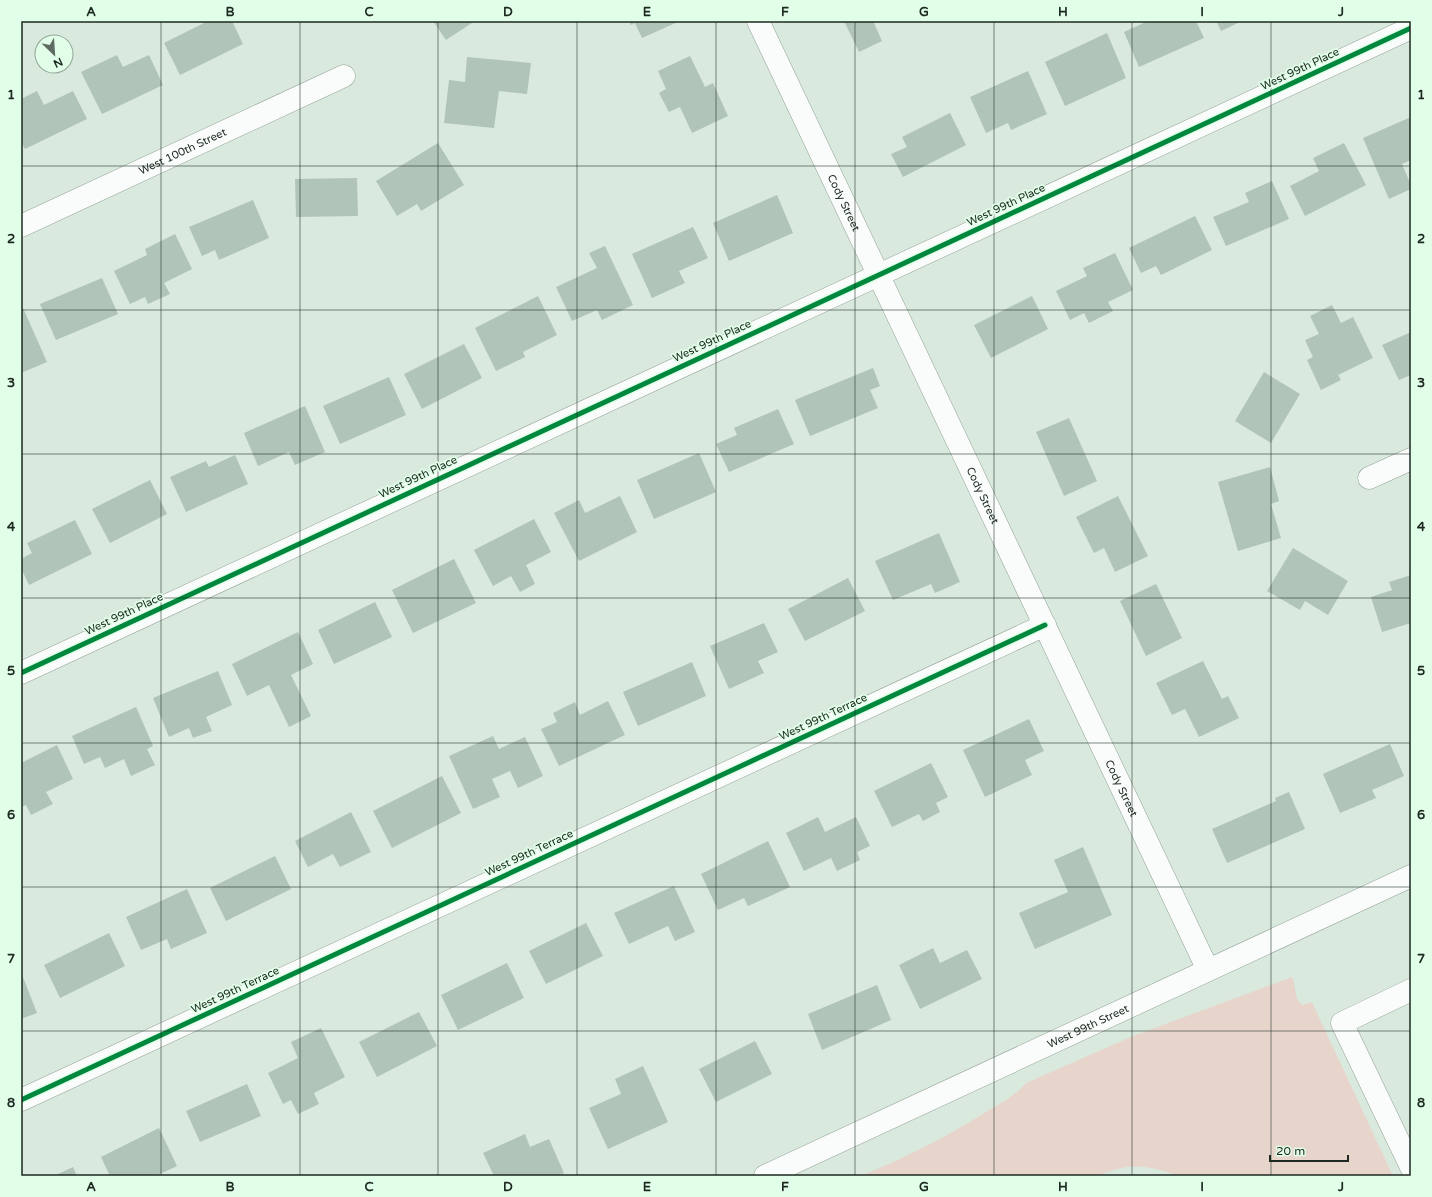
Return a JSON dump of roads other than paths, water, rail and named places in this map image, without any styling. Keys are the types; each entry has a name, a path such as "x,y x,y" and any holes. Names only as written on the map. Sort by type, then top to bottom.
{"street":[{"name":"Cody Street","path":"758,21 1208,970"},
{"name":"West 99th Place","path":"21,673 1411,28"},
{"name":"West 100th Street","path":"21,226 344,76"},
{"path":"1369,478 1411,459"},
{"name":"West 99th Terrace","path":"21,1100 1045,624"},
{"name":"West 99th Street","path":"765,1176 1411,876"},
{"path":"1411,990 1342,1023 1411,1167"}]}
